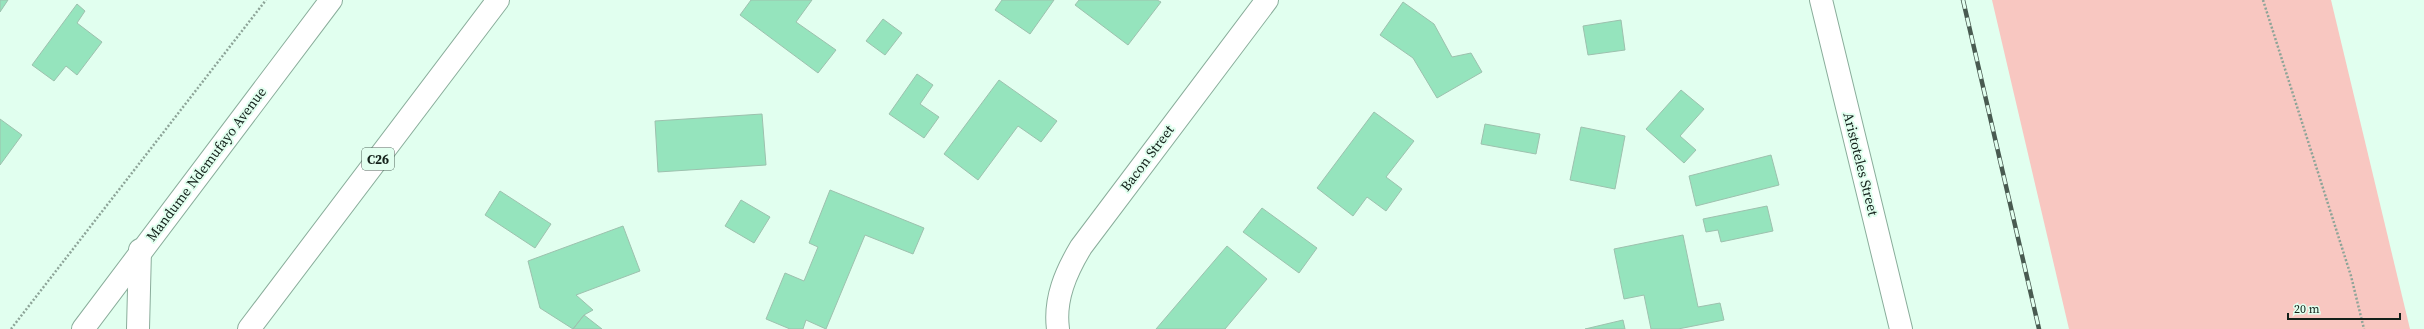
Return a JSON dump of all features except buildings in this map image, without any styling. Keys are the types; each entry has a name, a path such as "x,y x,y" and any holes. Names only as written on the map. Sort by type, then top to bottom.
{"main road":[{"name":"Mandume Ndemufayo Avenue","path":"83,329 140,250 331,0"},
{"name":"C26","path":"255,326 498,0"},
{"name":"Bacon Street","path":"1058,329 1059,295 1068,269 1081,247 1267,0"},
{"name":"Aristoteles Street","path":"1821,0 1902,329"},
{"path":"138,329 140,250"}],"path":[{"path":"11,329 266,0"},
{"path":"2263,0 2351,276 2364,329"}],"shaded area":[{"path":"1992,0 2331,0 2410,329 2069,329"}],"railway":[{"path":"1963,0 2039,329"}]}
